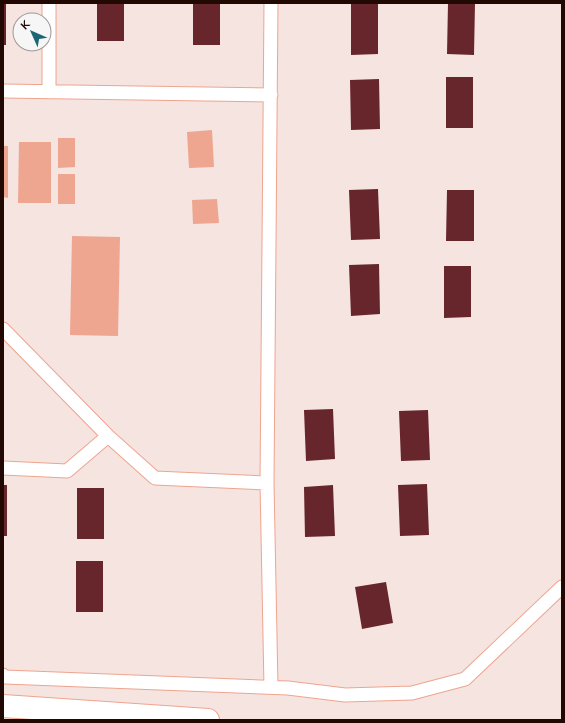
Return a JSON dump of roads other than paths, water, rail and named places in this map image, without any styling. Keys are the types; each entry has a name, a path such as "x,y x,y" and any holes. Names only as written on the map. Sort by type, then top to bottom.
{"highway":[{"path":"3,694 38,702 128,715"},
{"path":"3,706 208,720"}],"street":[{"path":"49,3 49,92"},
{"path":"271,3 266,483 271,687"},
{"path":"3,91 271,95"},
{"path":"3,329 108,436 155,478 266,483"},
{"path":"3,468 67,471 108,436"},
{"path":"3,675 5,677 271,687 345,695 412,693 465,679 562,587"}]}
